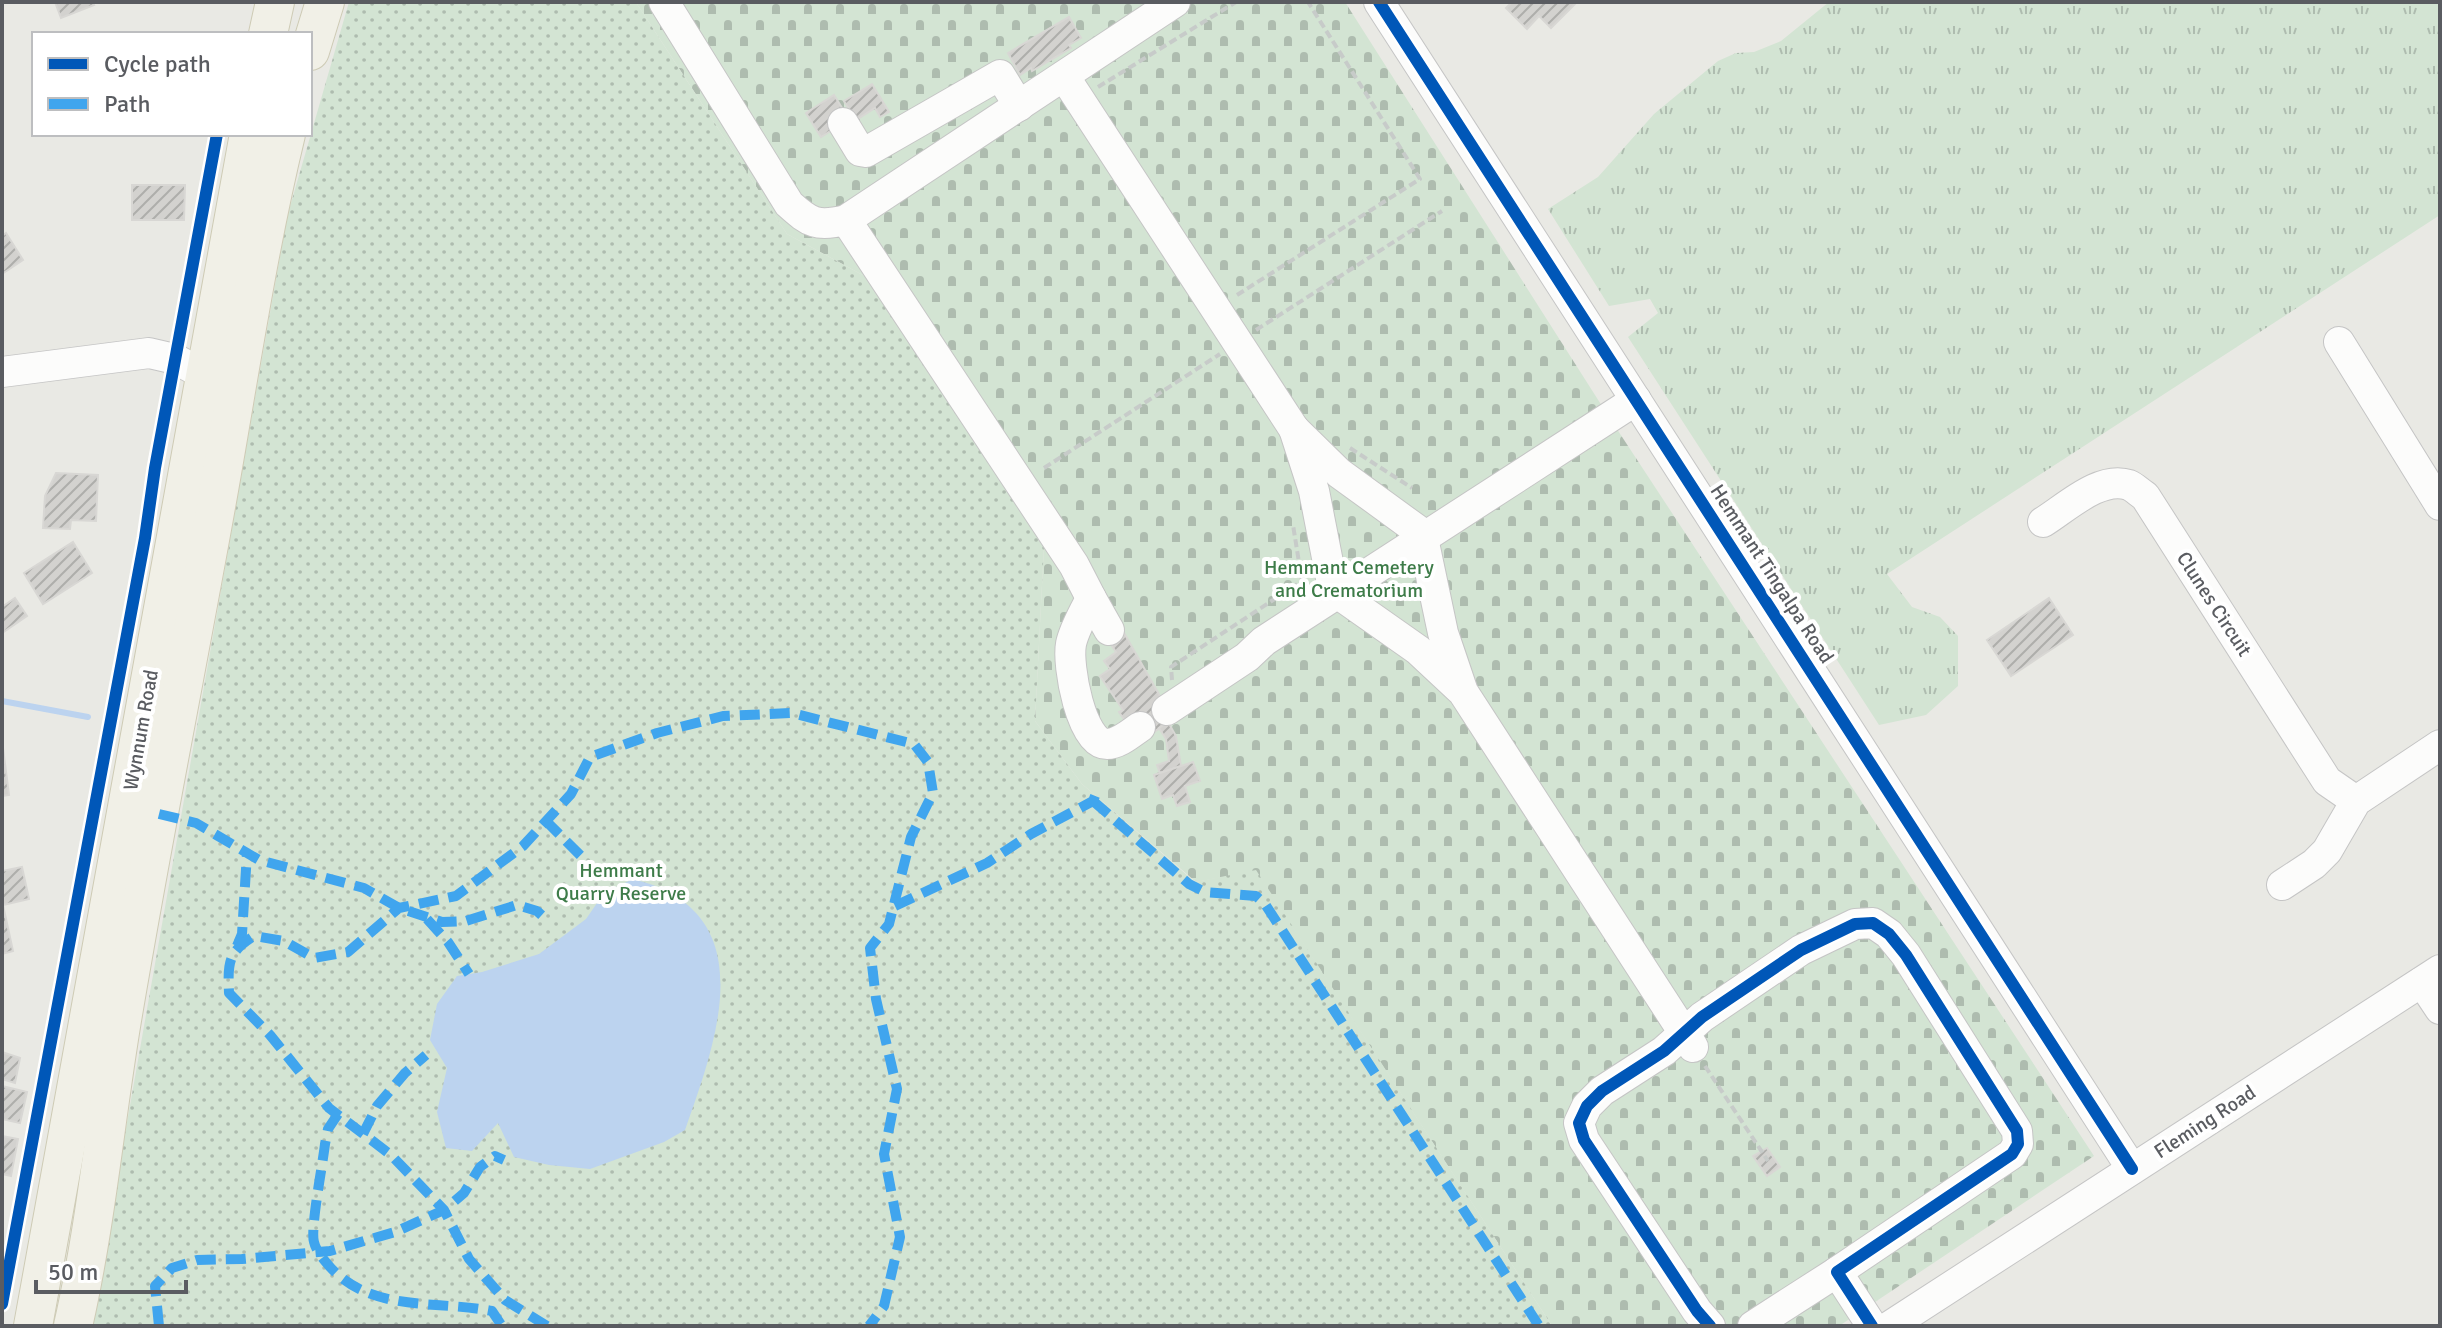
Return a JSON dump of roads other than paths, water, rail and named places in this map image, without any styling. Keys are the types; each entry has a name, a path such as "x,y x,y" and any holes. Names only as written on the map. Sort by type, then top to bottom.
{"main road":[{"path":"268,32 275,2"},
{"path":"312,44 325,2"},
{"name":"Wynnum Road","path":"33,1326 249,136"},
{"name":"Wynnum Road","path":"73,1326 170,744 213,524 268,211 286,136"}],"street":[{"path":"664,2 789,204 809,222 828,225 846,220 1175,2"},
{"name":"Hemmant Tingalpa Road","path":"1379,2 2132,1169"},
{"path":"843,123 860,151 866,152 1000,75 1019,106"},
{"path":"1064,76 1294,429 1339,473 1416,529 1423,538 1443,633 1463,692"},
{"path":"846,220 1074,565 1109,630"},
{"path":"2339,342 2440,505"},
{"path":"2,372 149,353 175,359 205,375"},
{"path":"1174,704 1337,593 1636,400"},
{"path":"1294,429 1314,491 1332,583 1337,593 1418,650 1463,692 1688,1040"},
{"path":"1314,491 1325,480 1339,473"},
{"name":"Clunes Circuit","path":"2043,522 2108,484 2129,485 2145,496 2327,781 2356,801"},
{"path":"1091,598 1071,645 1075,690 1084,723 1092,737 1108,744 1118,742 1140,727"},
{"path":"1418,650 1443,633"},
{"path":"2282,885 2314,864 2327,851 2356,801 2440,745"},
{"path":"1710,1326 1584,1140 1579,1123 1587,1106 1602,1091 1664,1051 1688,1040 1702,1017 1801,950 1855,924 1873,923 1889,934 1906,955 2017,1131 2018,1144 2012,1154 1753,1326"},
{"path":"2431,976 2440,1009"},
{"name":"Fleming Road","path":"1890,1326 2431,976"},
{"path":"1837,1272 1872,1326"}],"water":[{"path":"633,879 674,896 701,919 716,949 720,983 717,1019 709,1057 685,1130 664,1142 590,1169 549,1165 514,1157 498,1123 472,1151 446,1148 437,1112 447,1068 430,1040 437,1004 457,976 482,972 539,954 586,919 604,893"}],"waterway":[{"path":"2,701 88,717"}],"park label":[{"name":"Hemmant Cemetery and Crematorium","path":"1349,578"},
{"name":"Hemmant Quarry Reserve","path":"621,882"}]}
